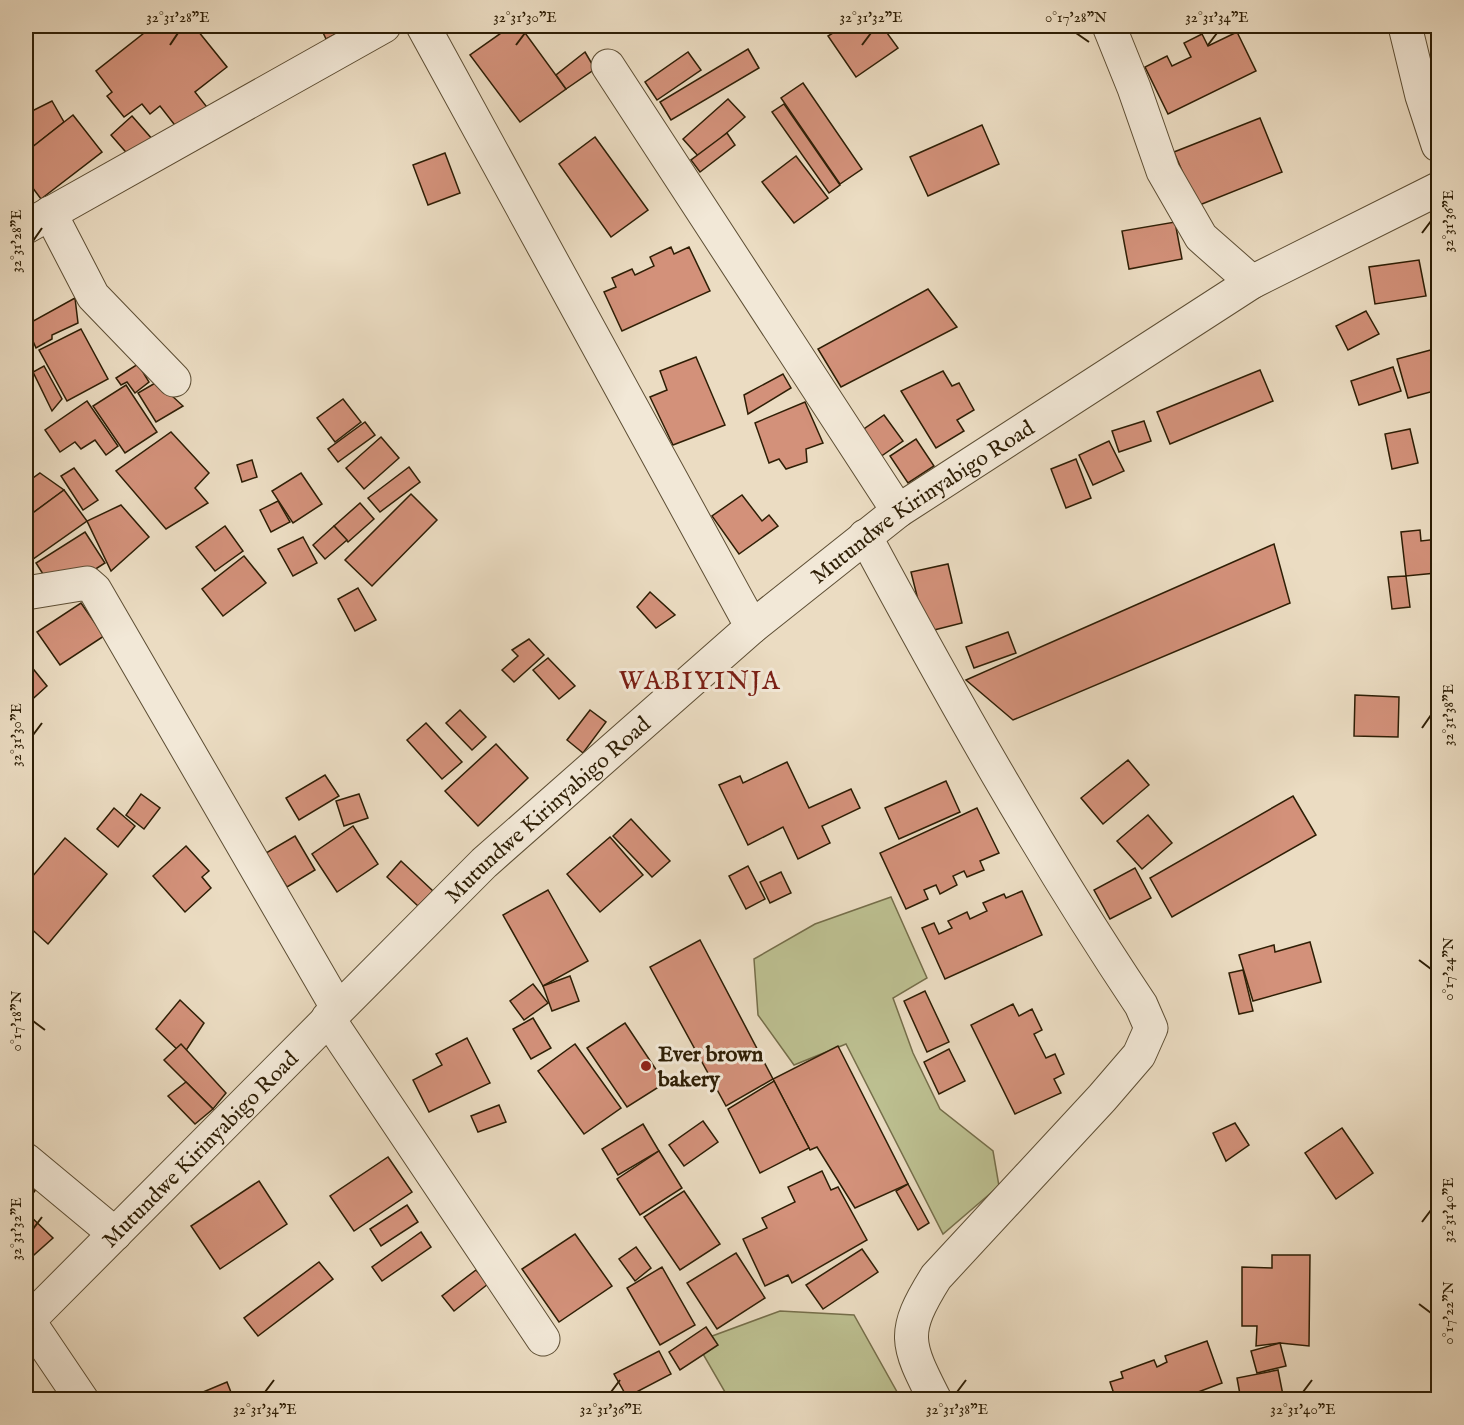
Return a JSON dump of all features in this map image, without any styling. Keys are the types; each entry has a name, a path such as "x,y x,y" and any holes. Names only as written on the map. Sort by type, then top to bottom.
{"street":[{"path":"174,380 93,296 38,220 384,26"},
{"path":"423,26 752,627"},
{"path":"1109,26 1163,171 1201,237 1251,282"},
{"path":"1405,26 1422,96 1438,146"},
{"path":"608,66 898,511"},
{"name":"Mutundwe Kirinyabigo Road","path":"27,1322 484,863 752,627 865,536 898,511 1251,282 1438,189"},
{"path":"865,536 963,716 1039,845 1141,1005 1151,1028 1139,1055 1070,1135 936,1277 920,1302 911,1328 912,1354 935,1400"},
{"path":"26,593 87,583 95,590 333,1014 543,1339"},
{"path":"26,1160 115,1234"},
{"path":"27,1322 81,1400"}],"green space":[{"path":"891,897 927,978 893,998 913,1053 940,1109 993,1151 999,1186 943,1234 846,1044 794,1065 758,1015 754,959 815,924"},
{"path":"780,1311 854,1315 901,1399 729,1399 696,1342"}],"building":[{"path":"153,26 194,26 227,67 195,92 210,111 181,133 160,106 150,114 142,104 124,117 107,96 112,92 96,71"},
{"path":"320,26 352,26 326,39"},
{"path":"511,26 520,26 566,89 520,122 470,55"},
{"path":"844,26 882,26 898,48 856,77 828,36"},
{"path":"1237,32 1256,71 1168,114 1145,67 1167,56 1172,66 1191,57 1184,43 1202,34 1208,46"},
{"path":"748,49 759,68 671,120 660,102"},
{"path":"585,52 595,69 566,89 556,75"},
{"path":"688,52 701,70 657,100 645,82"},
{"path":"803,83 862,169 840,184 781,98"},
{"path":"728,99 745,117 699,157 683,139"},
{"path":"52,101 64,122 26,152 26,114"},
{"path":"784,104 840,185 829,193 772,112"},
{"path":"73,115 102,152 41,199 26,179 26,152"},
{"path":"132,116 160,148 138,166 111,135"},
{"path":"1260,118 1282,172 1197,206 1174,152"},
{"path":"982,125 999,164 928,196 910,157"},
{"path":"727,133 735,145 700,172 691,160"},
{"path":"595,137 648,210 611,237 559,164"},
{"path":"445,153 460,193 428,205 413,165"},
{"path":"796,156 828,198 794,223 762,182"},
{"path":"1175,222 1182,259 1129,269 1122,231"},
{"path":"671,247 674,254 689,247 710,291 622,331 604,292 616,287 612,278 632,269 635,275 654,266 650,257"},
{"path":"1419,260 1426,296 1375,304 1369,267"},
{"path":"928,289 957,327 841,387 818,349"},
{"path":"75,298 78,323 52,335 52,339 36,348 26,325"},
{"path":"1366,311 1379,334 1348,350 1336,326"},
{"path":"81,329 108,379 67,401 39,350"},
{"path":"1438,348 1438,390 1408,398 1397,359"},
{"path":"696,357 725,425 673,445 650,397 667,390 660,371"},
{"path":"138,364 149,382 135,393 127,382 121,385 116,378"},
{"path":"44,366 62,399 52,411 33,372"},
{"path":"1393,367 1401,391 1359,405 1351,381"},
{"path":"1260,370 1273,401 1170,444 1157,412"},
{"path":"943,371 952,386 959,383 974,410 957,420 964,431 936,448 901,391"},
{"path":"783,374 791,388 748,414 744,395"},
{"path":"157,382 183,406 156,422 138,393"},
{"path":"126,385 157,432 125,453 93,406"},
{"path":"343,399 361,422 335,442 317,418"},
{"path":"87,401 118,446 106,455 95,440 81,449 75,442 60,452 45,430"},
{"path":"805,402 823,443 806,449 807,462 786,469 779,459 769,463 755,423"},
{"path":"884,415 903,441 880,457 861,431"},
{"path":"1144,421 1151,441 1119,452 1112,431"},
{"path":"365,422 375,435 338,462 328,449"},
{"path":"1410,429 1418,463 1392,469 1385,434"},
{"path":"171,432 209,473 195,488 208,503 166,529 116,471"},
{"path":"381,437 399,458 364,489 346,468"},
{"path":"916,439 934,466 908,483 890,456"},
{"path":"1109,441 1124,471 1093,485 1079,455"},
{"path":"1076,459 1091,498 1066,508 1051,469"},
{"path":"252,460 257,477 242,482 237,465"},
{"path":"409,467 420,482 380,512 368,498"},
{"path":"74,468 98,500 83,510 61,476"},
{"path":"40,473 64,490 26,518 26,483"},
{"path":"301,473 322,504 293,523 272,491"},
{"path":"64,490 87,521 26,564 26,518"},
{"path":"411,494 437,520 372,586 345,560"},
{"path":"742,495 762,521 769,515 778,526 739,554 712,516"},
{"path":"278,501 290,522 271,532 260,510"},
{"path":"360,503 374,519 348,542 334,526"},
{"path":"121,505 149,537 111,571 87,521"},
{"path":"225,526 243,551 215,571 196,547"},
{"path":"334,526 347,540 325,559 313,545"},
{"path":"1420,530 1421,541 1438,539 1436,573 1406,576 1401,532"},
{"path":"85,532 105,563 80,579 48,582 36,563"},
{"path":"303,537 317,563 293,576 278,549"},
{"path":"1274,544 1290,603 1013,720 966,680"},
{"path":"244,556 266,583 223,616 202,589"},
{"path":"948,564 962,623 926,632 911,572"},
{"path":"1406,576 1410,607 1392,609 1388,577"},
{"path":"358,588 376,620 355,631 338,599"},
{"path":"650,592 675,615 656,628 637,607"},
{"path":"81,603 104,636 60,665 37,632"},
{"path":"1008,632 1016,653 974,668 966,647"},
{"path":"529,639 544,655 514,682 502,670 518,656 512,650"},
{"path":"548,658 575,686 559,699 533,670"},
{"path":"26,660 47,686 26,705"},
{"path":"1355,695 1399,697 1398,737 1354,736"},
{"path":"460,710 486,737 472,750 446,723"},
{"path":"590,710 606,722 583,753 567,740"},
{"path":"426,723 462,762 442,779 407,740"},
{"path":"496,744 528,778 478,826 445,791"},
{"path":"1128,760 1149,785 1103,824 1081,798"},
{"path":"787,762 809,808 851,789 860,808 822,826 830,843 798,859 783,827 748,845 719,785 740,776 743,783"},
{"path":"325,775 339,796 299,820 286,798"},
{"path":"946,781 960,812 899,839 885,808"},
{"path":"141,794 160,808 144,829 126,815"},
{"path":"359,794 368,818 344,826 336,801"},
{"path":"1293,796 1316,835 1172,917 1150,878"},
{"path":"114,808 135,826 118,847 97,829"},
{"path":"977,808 999,853 980,861 984,870 967,877 964,871 953,876 957,885 940,894 936,885 924,890 928,899 906,909 880,853"},
{"path":"1148,815 1172,843 1142,869 1117,841"},
{"path":"631,819 670,861 652,877 613,836"},
{"path":"353,826 378,864 337,892 312,854"},
{"path":"295,836 315,870 287,887 266,853"},
{"path":"610,837 643,875 600,912 567,874"},
{"path":"65,838 107,874 48,944 26,924 26,884"},
{"path":"186,846 209,871 202,877 211,888 185,912 153,876"},
{"path":"401,861 433,891 418,906 387,877"},
{"path":"748,866 765,899 746,909 729,876"},
{"path":"1135,868 1151,898 1110,919 1094,890"},
{"path":"781,872 791,893 770,903 760,882"},
{"path":"548,890 588,961 543,986 503,915"},
{"path":"1022,891 1042,935 945,979 922,928 934,923 939,934 952,928 948,921 967,912 970,919 987,911 983,903 1004,894 1006,898"},
{"path":"700,940 773,1079 726,1106 650,967"},
{"path":"1310,942 1321,982 1253,1001 1239,955 1274,945 1275,952"},
{"path":"1243,970 1253,1011 1239,1014 1229,973"},
{"path":"570,976 579,1001 552,1011 543,986"},
{"path":"533,984 548,1003 524,1020 510,1001"},
{"path":"925,991 949,1042 927,1052 904,1001"},
{"path":"180,1000 204,1023 183,1055 156,1029"},
{"path":"1013,1004 1019,1016 1032,1009 1042,1030 1034,1034 1046,1058 1055,1054 1064,1074 1054,1079 1061,1093 1015,1114 971,1025"},
{"path":"533,1018 551,1048 531,1059 513,1029"},
{"path":"625,1023 665,1083 627,1107 587,1048"},
{"path":"467,1038 490,1083 429,1112 413,1080 442,1065 436,1054"},
{"path":"181,1044 226,1093 213,1109 164,1060"},
{"path":"575,1044 621,1108 584,1134 538,1071"},
{"path":"838,1046 908,1184 855,1208 817,1147 810,1150 773,1079"},
{"path":"949,1049 965,1081 939,1094 924,1062"},
{"path":"774,1081 809,1148 760,1173 728,1109"},
{"path":"186,1082 213,1109 195,1124 168,1096"},
{"path":"499,1105 506,1122 478,1132 471,1116"},
{"path":"703,1121 718,1142 684,1166 669,1145"},
{"path":"1235,1123 1249,1145 1226,1161 1213,1133"},
{"path":"643,1124 659,1151 618,1175 602,1149"},
{"path":"1342,1128 1373,1173 1336,1199 1305,1153"},
{"path":"659,1151 682,1188 640,1215 617,1179"},
{"path":"388,1157 412,1192 354,1231 330,1196"},
{"path":"822,1171 831,1190 838,1187 867,1240 792,1283 788,1275 765,1286 743,1239 767,1228 762,1218 795,1202 788,1187"},
{"path":"26,1177 37,1188 27,1201 26,1200"},
{"path":"259,1181 287,1224 220,1269 191,1226"},
{"path":"908,1184 929,1223 918,1230 896,1191"},
{"path":"684,1191 720,1244 680,1270 644,1217"},
{"path":"407,1205 418,1222 381,1246 370,1229"},
{"path":"26,1212 53,1238 26,1262"},
{"path":"421,1232 431,1247 382,1281 372,1267"},
{"path":"575,1234 612,1286 559,1322 522,1269"},
{"path":"636,1247 651,1268 635,1281 619,1259"},
{"path":"862,1249 878,1272 823,1309 806,1285"},
{"path":"736,1253 765,1298 717,1329 687,1283"},
{"path":"1272,1255 1310,1255 1309,1346 1280,1343 1256,1346 1257,1326 1242,1326 1242,1267 1272,1268"},
{"path":"319,1262 333,1279 258,1336 244,1318"},
{"path":"662,1267 695,1325 660,1345 627,1288"},
{"path":"476,1270 488,1284 454,1311 442,1296"},
{"path":"706,1327 718,1345 680,1370 669,1352"},
{"path":"1207,1341 1222,1383 1177,1400 1116,1400 1110,1382 1123,1378 1121,1372 1154,1360 1157,1367 1167,1362 1165,1356"},
{"path":"1280,1343 1286,1366 1257,1373 1251,1351"},
{"path":"659,1351 671,1374 627,1397 614,1374"},
{"path":"1278,1370 1284,1400 1241,1400 1237,1378"},
{"path":"1438,1371 1438,1400 1435,1400 1433,1372"},
{"path":"227,1382 234,1400 184,1400"}],"place":[{"name":"Ever brown bakery","path":"646,1066"}],"district":[{"name":"WABIYINJA","path":"700,680"}]}
